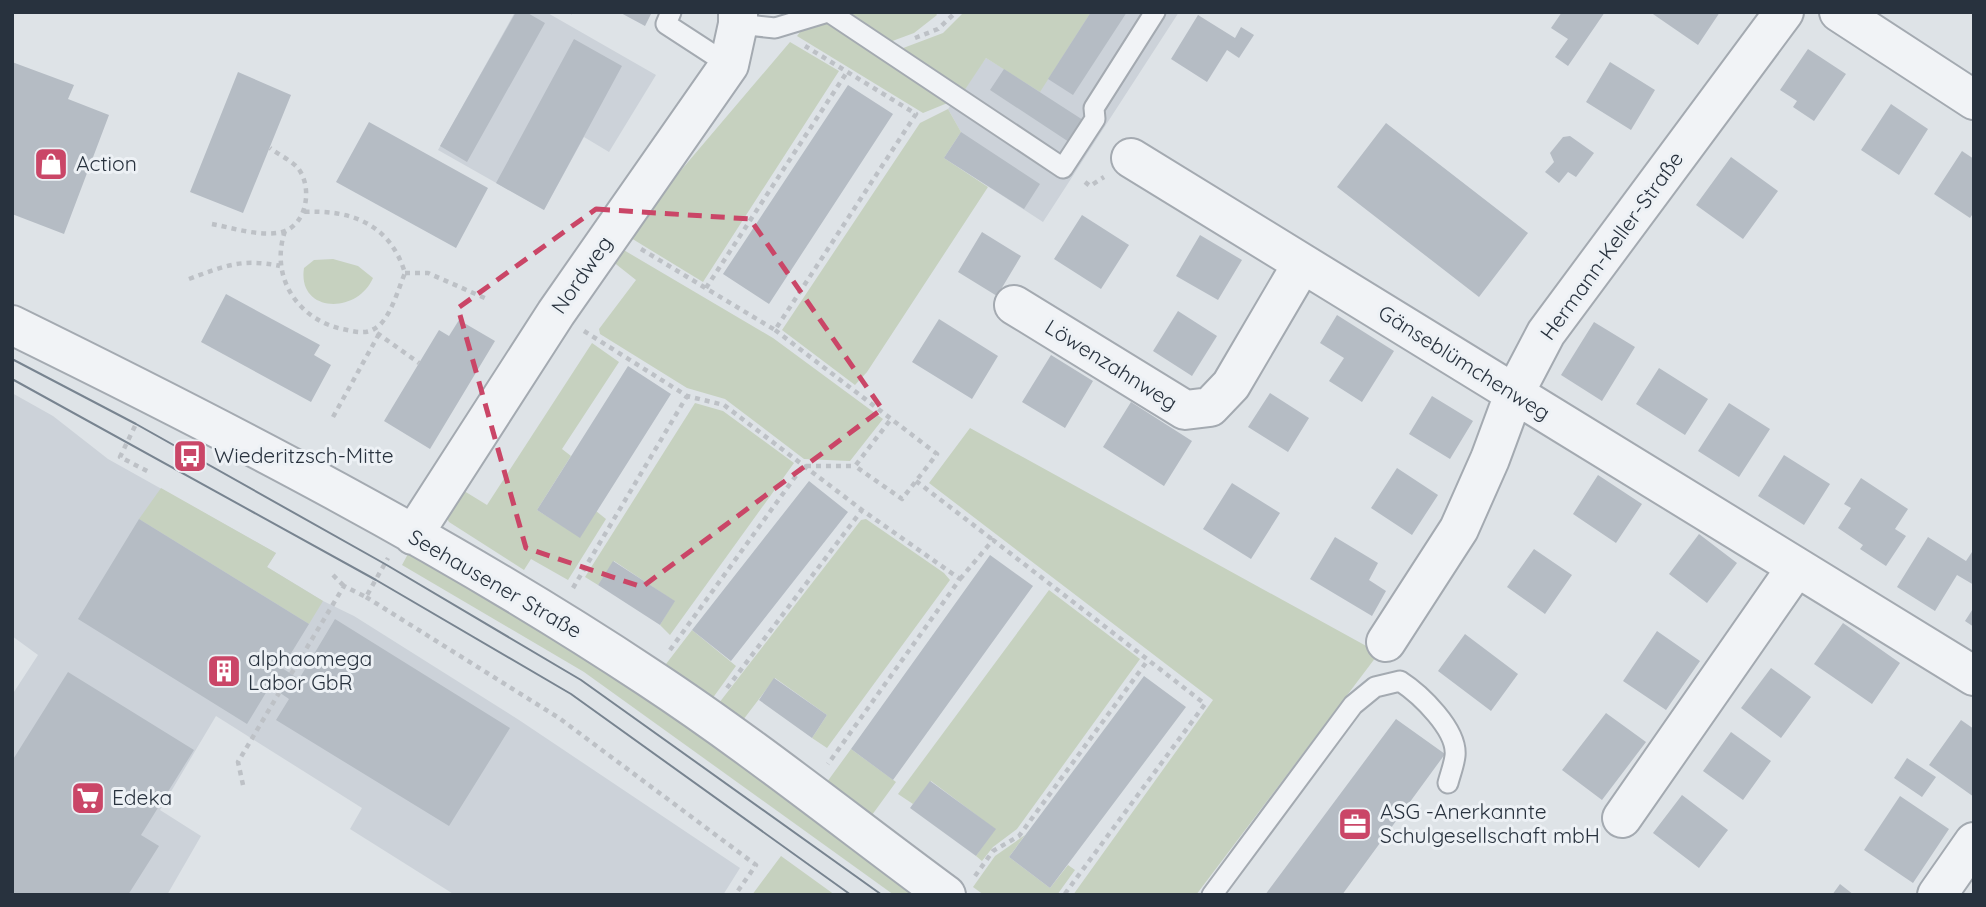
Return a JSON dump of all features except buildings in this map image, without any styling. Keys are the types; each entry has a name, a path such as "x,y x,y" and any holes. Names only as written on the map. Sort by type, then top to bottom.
{"street":[{"name":"Hermann-Keller-Straße","path":"1385,642 1459,529 1490,459 1514,394 1546,333 1784,12"},
{"path":"1839,12 1974,100"},
{"name":"Nordweg","path":"408,533 555,313 729,65 750,21"},
{"name":"Gänseblümchenweg","path":"1131,158 1974,676"},
{"name":"Löwenzahnweg","path":"1014,305 1185,410 1210,407 1231,385 1302,264"},
{"name":"Seehausener Straße","path":"12,325 153,395 408,533 554,617 650,678 807,793 958,889"},
{"path":"1622,818 1796,568"},
{"path":"1937,895 1974,842"}],"lane":[{"path":"671,12 666,24 729,65"},
{"path":"750,21 828,12 1063,168 1095,119 1094,108 1155,12"},
{"path":"1212,895 1353,705 1375,687 1401,681 1421,695 1451,736 1456,754 1448,783"}],"path":[{"path":"885,50 938,29 956,12"},
{"path":"750,21 847,72 916,114 775,330"},
{"path":"706,288 847,72"},
{"path":"270,148 297,168 306,187 302,212 285,231 281,246 280,266 290,295 311,316 344,330 376,332 419,363"},
{"path":"302,212 328,210 373,227 400,255 405,273 383,322 333,417"},
{"path":"212,224 267,233 285,231"},
{"path":"612,232 775,330 937,454 902,499 855,466 803,466"},
{"path":"189,279 234,262 257,261 280,266"},
{"path":"405,273 428,273 488,299"},
{"path":"555,313 687,396 724,405 862,510 960,579"},
{"path":"151,473 120,457 153,395"},
{"path":"554,617 687,396"},
{"path":"855,466 891,419"},
{"path":"650,678 803,466"},
{"path":"916,481 1205,704 1064,895"},
{"path":"708,720 715,704 862,510"},
{"path":"366,597 408,533"},
{"path":"807,793 960,579 993,540"},
{"path":"333,575 344,586 366,597 559,718 756,865 735,895"},
{"path":"291,674 344,586"},
{"path":"958,889 993,851 1019,836 1148,660"},
{"path":"243,785 238,762 279,693"}],"highlighted area":[{"path":"596,209 750,219 882,409 642,587 526,548 458,308"}],"shaded area":[{"path":"515,12 546,12 656,75 609,152 584,137 544,210 438,150"},
{"path":"1091,12 1179,12 1043,222 944,158 961,132 948,109 986,58 1004,69"},
{"path":"12,393 53,416 108,459 276,553 267,567 323,601 354,616 519,720 740,868 723,895 455,895 350,829 362,808 216,716 160,810 201,836 167,895 12,895 12,695 38,655 12,636"}],"green space":[{"path":"839,12 935,12 937,15 914,33 887,43"},
{"path":"964,12 1091,12 1040,92 986,58 962,94 898,50 943,33"},
{"path":"818,22 830,23 950,102 923,113 797,36 803,28"},
{"path":"790,42 839,71 703,282 626,235"},
{"path":"948,109 961,132 944,158 988,187 867,372 855,385 782,330 920,123"},
{"path":"622,249 773,338 883,419 850,461 804,459 725,399 687,388 600,334 599,329 636,280 612,261"},
{"path":"333,259 358,266 373,278 365,290 354,298 330,304 319,301 310,294 304,283 304,268 314,260"},
{"path":"592,343 619,362 562,449 571,456 537,510 580,537 596,511 606,519 568,580 531,559 524,570 449,522 445,515 456,486 487,505"},
{"path":"695,403 723,411 794,463 670,635 660,625 674,601 614,561 598,585 585,577"},
{"path":"970,428 1379,653 1196,895 1073,895 1213,700 929,483"},
{"path":"161,488 276,553 267,567 323,601 309,624 139,519"},
{"path":"866,519 944,573 950,580 827,748 812,738 827,715 775,678 743,720 719,703 861,520"},
{"path":"409,552 637,689 921,895 894,895 584,672 402,565"},
{"path":"1049,590 1140,659 1017,829 993,847 982,861 976,856 995,829 931,781 913,804 898,794"},
{"path":"692,630 736,666 712,699 666,664"},
{"path":"851,749 896,782 872,815 827,782"},
{"path":"1025,835 1009,857 1050,888 1068,865 1075,870 1057,895 984,895 973,887 995,856"},
{"path":"781,856 835,895 752,895"}],"tram line":[{"path":"12,359 136,424 385,564 581,680 882,895"},
{"path":"12,379 376,580 571,694 851,895"}],"place":[{"name":"Action","path":"51,164"},
{"name":"Wiederitzsch-Mitte","path":"190,456"},
{"name":"alphaomega Labor GbR","path":"224,671"},
{"name":"Edeka","path":"88,798"},
{"name":"ASG -Anerkannte Schulgesellschaft mbH","path":"1355,824"}]}
